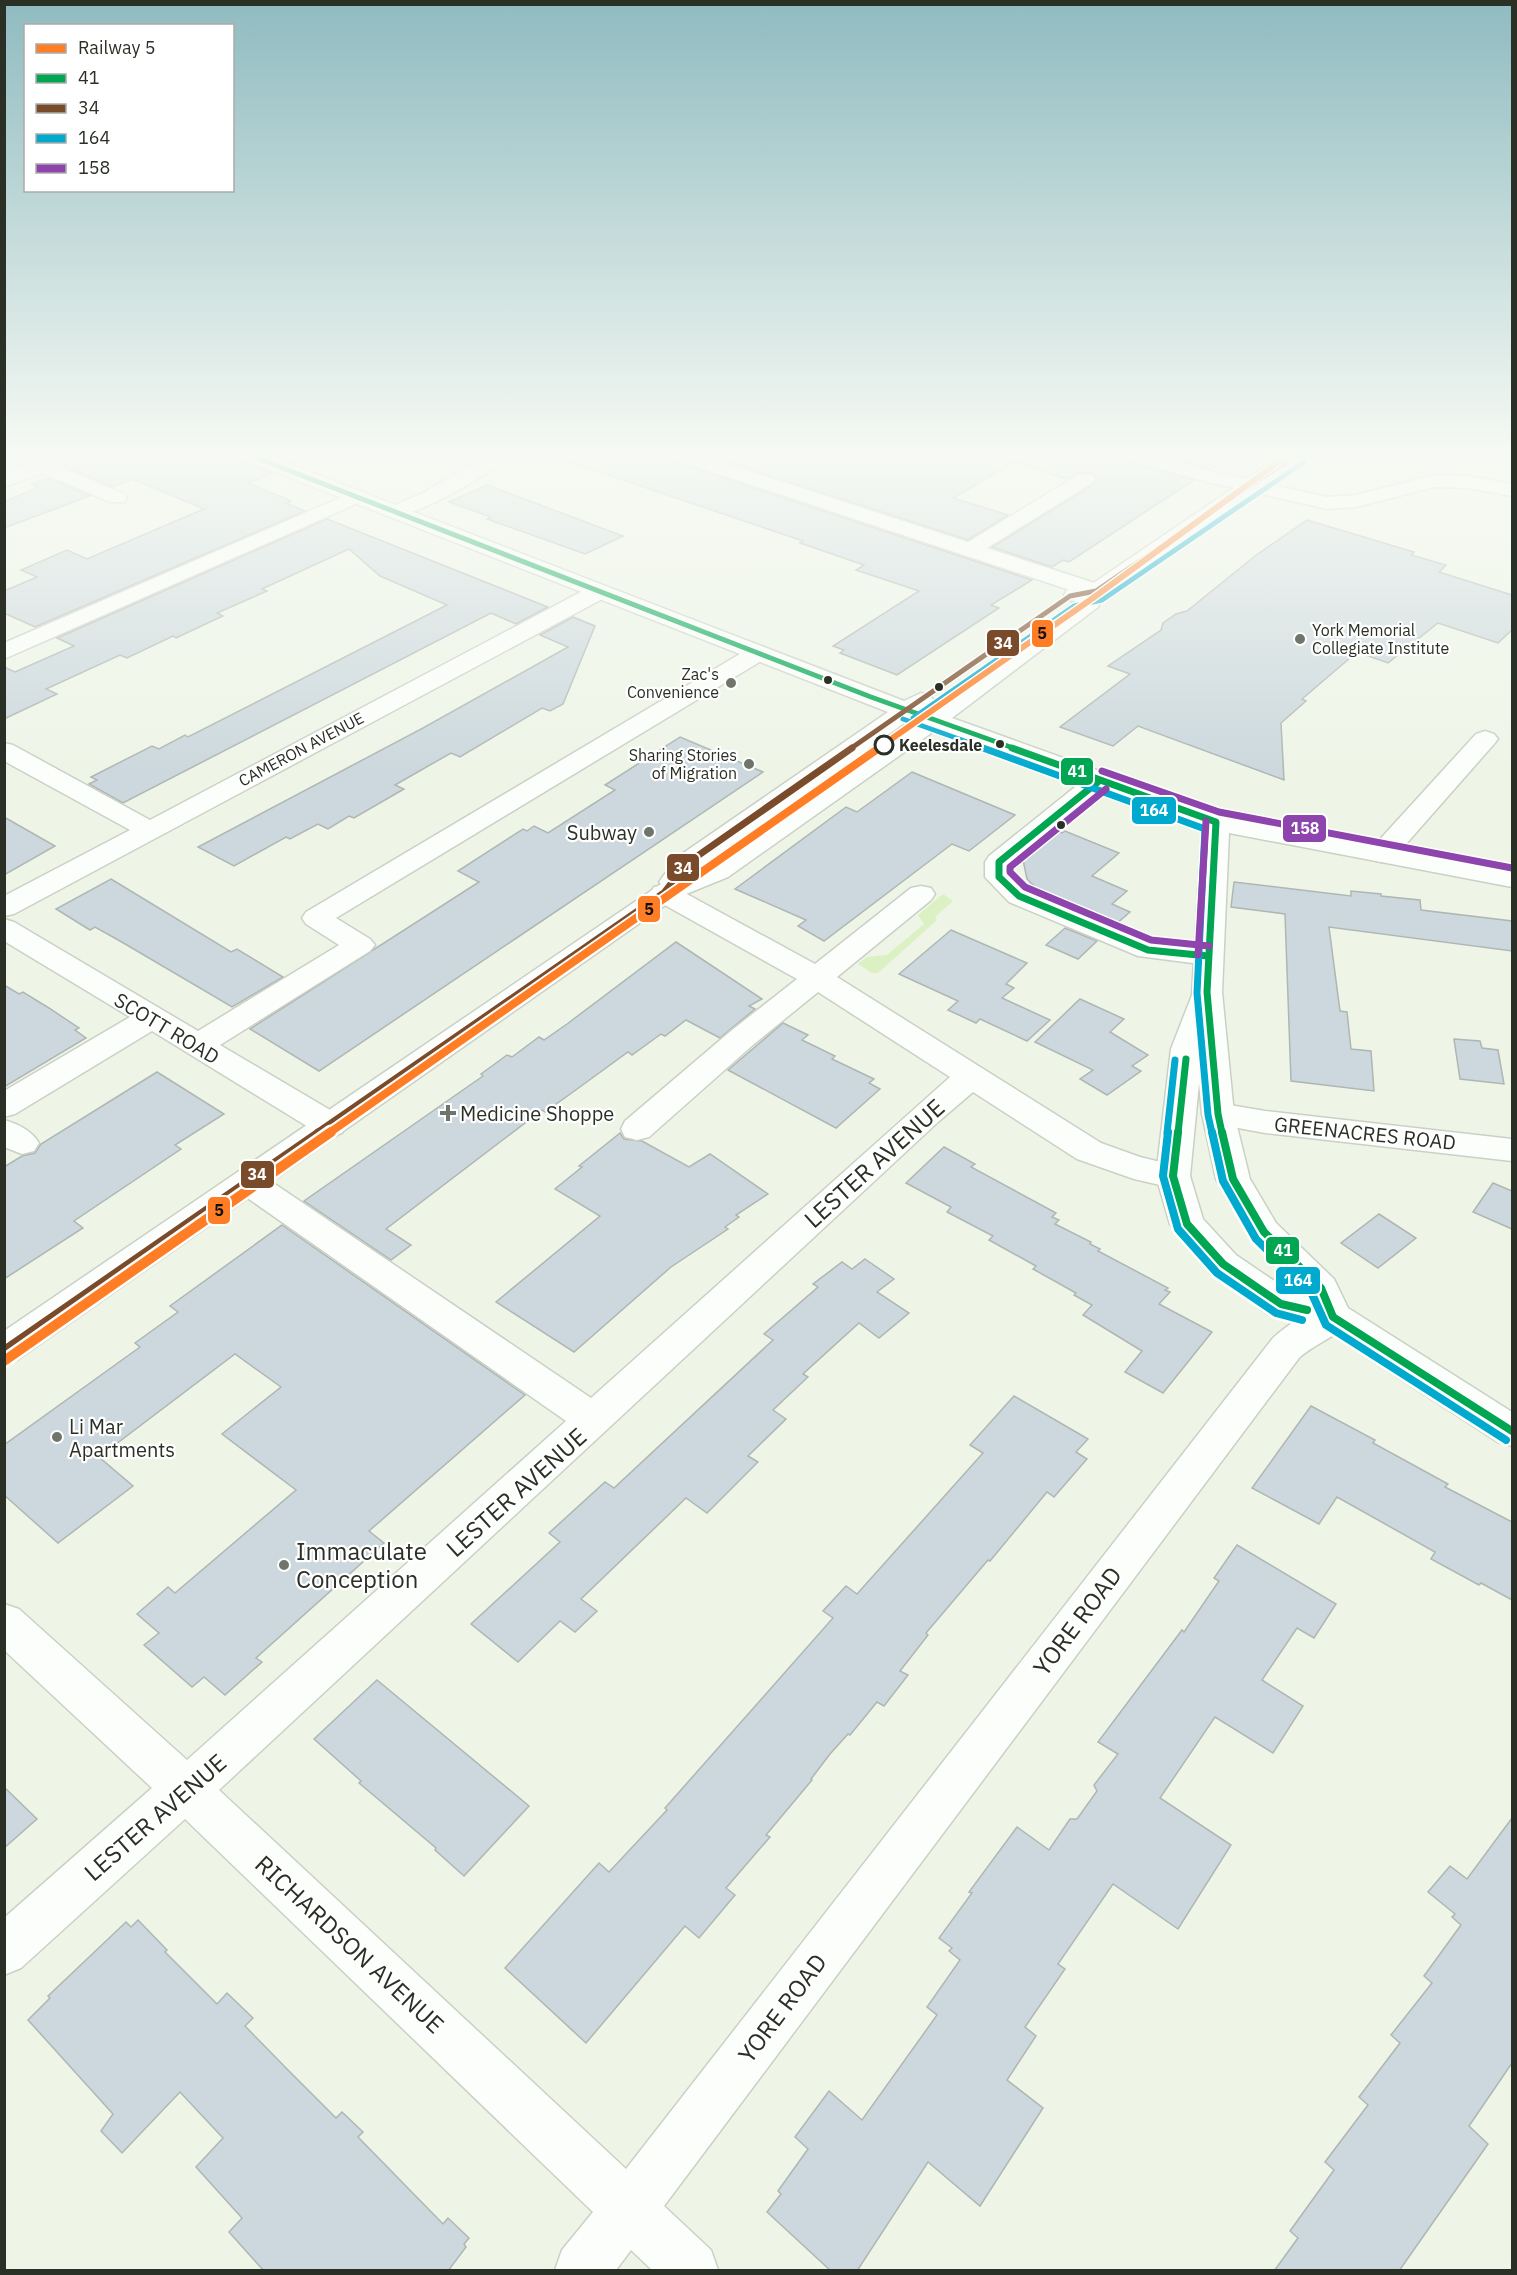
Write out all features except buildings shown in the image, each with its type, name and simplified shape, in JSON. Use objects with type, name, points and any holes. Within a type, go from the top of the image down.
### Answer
[{"type":"street","points":[[4,652],[215,559]]},
{"type":"street","points":[[517,559],[758,654],[1216,822],[1512,879]]},
{"type":"street","points":[[998,559],[1096,591]]},
{"type":"street","points":[[664,893],[686,864],[1070,596],[1096,591],[1142,559]]},
{"type":"street","points":[[4,1350],[664,893],[718,871],[934,720],[1090,602],[1096,591]]},
{"type":"street","name":"CAMERON AVENUE","points":[[4,908],[598,592]]},
{"type":"street","points":[[196,1046],[360,945],[316,918],[758,654]]},
{"type":"street","points":[[1382,854],[1485,739]]},
{"type":"street","points":[[4,750],[149,830]]},
{"type":"street","points":[[1099,781],[999,862],[999,877],[1019,896],[1148,951],[1208,956]]},
{"type":"street","points":[[1216,822],[1207,992],[1218,1114],[1233,1179],[1264,1232],[1322,1288],[1333,1317]]},
{"type":"street","points":[[664,893],[816,977],[1089,1151],[1134,1167],[1173,1176]]},
{"type":"street","points":[[637,1129],[743,1037],[921,894]]},
{"type":"street","name":"SCOTT ROAD","points":[[4,928],[330,1125]]},
{"type":"street","points":[[1207,992],[1187,1049],[1173,1176],[1187,1224],[1223,1264],[1281,1304],[1333,1317],[1512,1431]]},
{"type":"street","points":[[4,1106],[151,1018]]},
{"type":"street","name":"LESTER AVENUE","points":[[4,1951],[144,1822],[234,1749],[926,1114],[970,1077]]},
{"type":"street","name":"GREENACRES ROAD","points":[[1218,1114],[1264,1122],[1512,1150]]},
{"type":"street","points":[[248,1182],[594,1420]]},
{"type":"street","name":"YORE ROAD","points":[[582,2271],[1286,1348],[1297,1338],[1333,1317]]},
{"type":"street","name":"RICHARDSON AVENUE","points":[[4,1622],[186,1789],[628,2208],[691,2271]]},
{"type":"green space","points":[[943,894],[953,901],[935,917],[937,920],[878,973],[872,973],[858,964],[867,957],[887,955],[924,924],[918,915]]},
{"type":"rail line","name":"5","points":[[4,1361],[1146,559]]},
{"type":"transit line","name":"41","points":[[517,559],[871,697],[1216,822],[1207,992],[1218,1114],[1233,1179],[1264,1232],[1321,1288],[1333,1317],[1512,1431]]},
{"type":"transit line","name":"34","points":[[4,1350],[664,893],[686,864],[1070,596],[1096,591],[1143,559]]},
{"type":"transit line","name":"164","points":[[913,718],[1074,606],[1102,600],[1162,559]]},
{"type":"transit line","name":"164","points":[[903,719],[1205,829],[1197,993],[1208,1115],[1223,1181],[1256,1239],[1312,1294],[1326,1325],[1506,1440]]},
{"type":"transit line","name":"158","points":[[1102,771],[1219,812],[1512,868]]},
{"type":"transit line","name":"41","points":[[1099,781],[999,862],[999,877],[1019,896],[1148,950],[1208,956]]},
{"type":"transit line","name":"158","points":[[1106,789],[1010,867],[1010,872],[1025,887],[1151,940],[1209,946]]},
{"type":"transit line","name":"158","points":[[1198,955],[1206,821]]},
{"type":"transit line","name":"41","points":[[1186,1059],[1173,1176],[1187,1224],[1223,1264],[1281,1304],[1307,1310]]},
{"type":"transit line","name":"164","points":[[1175,1060],[1163,1176],[1178,1229],[1217,1273],[1276,1313],[1302,1320]]},
{"type":"place","name":"York Memorial Collegiate Institute","points":[[1300,639]]},
{"type":"place","name":"Zac's Convenience","points":[[731,683]]},
{"type":"place","name":"Keelesdale","points":[[884,745]]},
{"type":"place","name":"Sharing Stories of Migration","points":[[749,764]]},
{"type":"place","name":"Subway","points":[[649,832]]},
{"type":"place","name":"Medicine Shoppe","points":[[448,1113]]},
{"type":"place","name":"Li Mar Apartments","points":[[57,1437]]},
{"type":"place","name":"Immaculate Conception","points":[[284,1565]]}]
